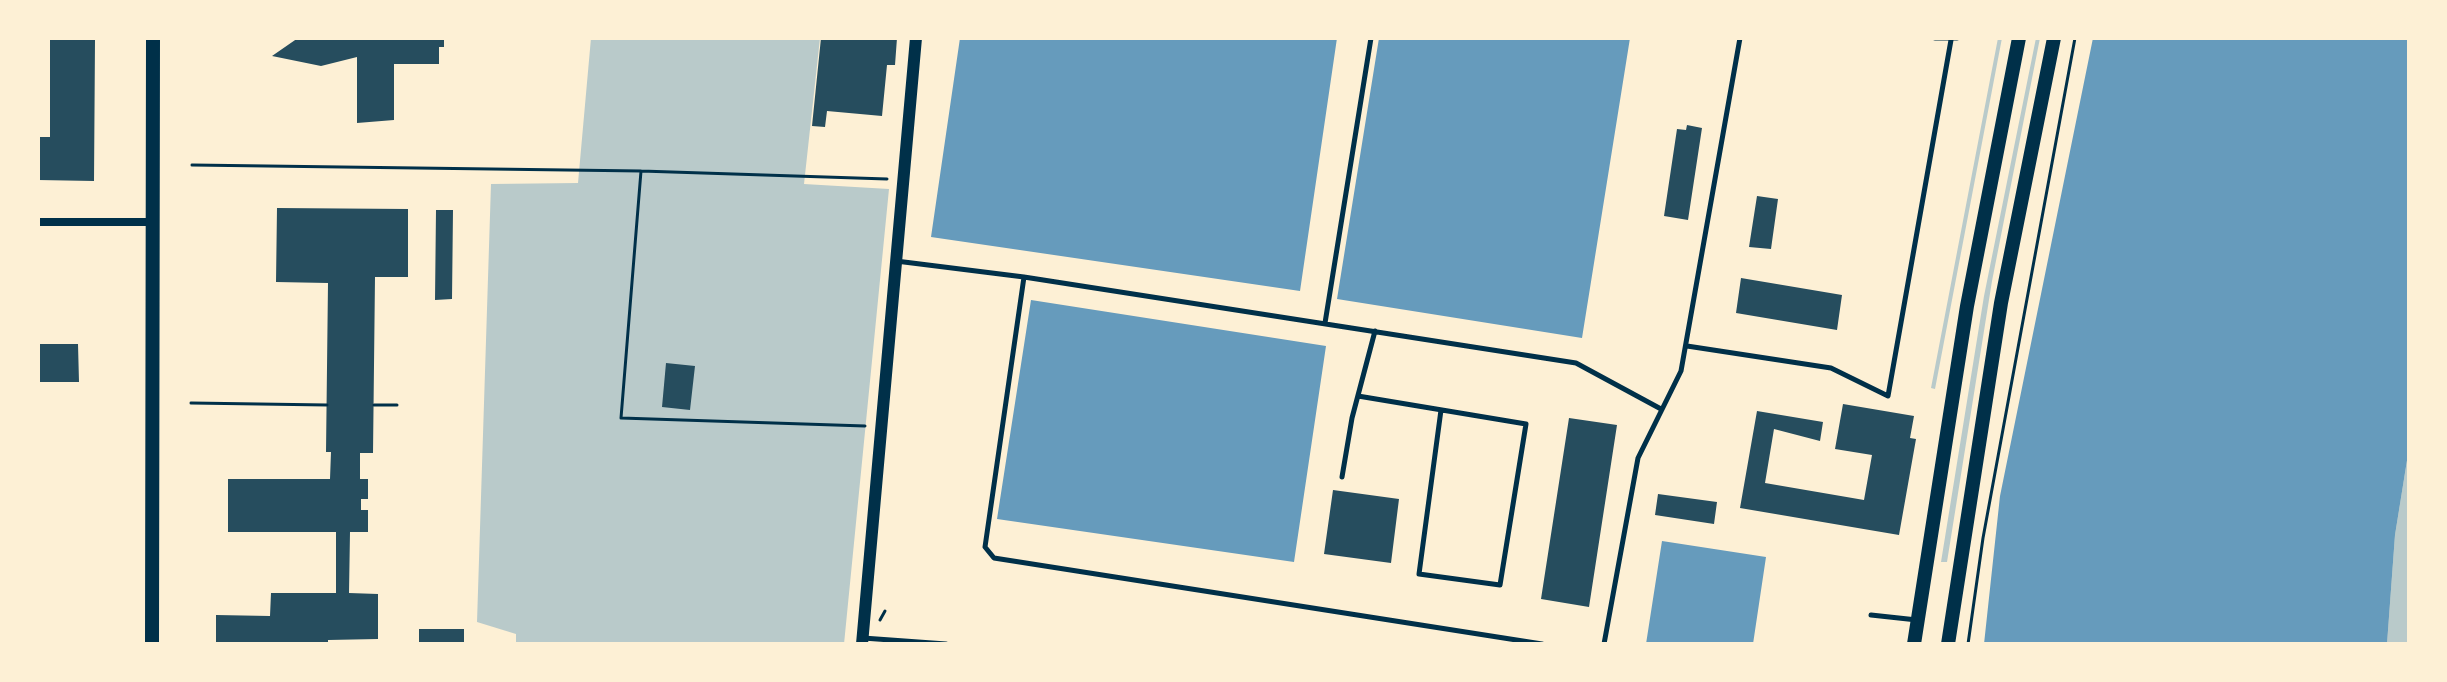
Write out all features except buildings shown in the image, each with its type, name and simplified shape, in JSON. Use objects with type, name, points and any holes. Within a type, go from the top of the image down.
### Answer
[{"type":"main road","points":[[152,644],[153,38]]},
{"type":"main road","points":[[1914,644],[1964,321],[2019,38]]},
{"type":"main road","points":[[1948,644],[2001,303],[2054,38]]},
{"type":"street","points":[[862,641],[916,38]]},
{"type":"street","points":[[38,222],[155,222]]},
{"type":"lane","points":[[1325,323],[1371,38]]},
{"type":"lane","points":[[1604,644],[1631,483],[1638,458],[1681,371],[1687,346],[1740,38]]},
{"type":"lane","points":[[1687,346],[1831,368],[1888,396],[1954,39],[1935,38]]},
{"type":"lane","points":[[896,260],[1576,363],[1661,409]]},
{"type":"lane","points":[[1024,277],[985,547],[994,558],[1542,644]]},
{"type":"lane","points":[[1342,477],[1375,331]]},
{"type":"lane","points":[[1358,396],[1526,424],[1500,585],[1419,574],[1441,410]]},
{"type":"lane","points":[[1871,615],[1918,620]]},
{"type":"lane","points":[[862,641],[946,644]]},
{"type":"path","points":[[1968,644],[1983,538],[2075,38]]},
{"type":"path","points":[[192,165],[641,171],[903,180]]},
{"type":"path","points":[[641,171],[621,418],[881,426]]},
{"type":"path","points":[[191,403],[327,405]]},
{"type":"path","points":[[374,405],[397,405]]},
{"type":"shaded area","points":[[591,38],[820,38],[804,184],[889,189],[844,644],[516,644],[516,634],[477,622],[491,184],[578,183]]},
{"type":"shaded area","points":[[1998,38],[2002,38],[1935,389],[1931,388]]},
{"type":"shaded area","points":[[2036,38],[2040,38],[1992,281],[1947,562],[1941,562],[1984,296]]},
{"type":"shaded area","points":[[2409,448],[2409,644],[2387,644],[2395,535]]},
{"type":"water","points":[[960,38],[1337,38],[1300,291],[931,237]]},
{"type":"water","points":[[1379,38],[1630,38],[1582,338],[1337,299]]},
{"type":"water","points":[[2093,38],[2409,38],[2409,448],[2395,535],[2387,644],[1984,644],[2000,496]]},
{"type":"water","points":[[1031,300],[1326,346],[1294,562],[997,519]]},
{"type":"water","points":[[1662,541],[1766,557],[1753,644],[1646,644]]}]
